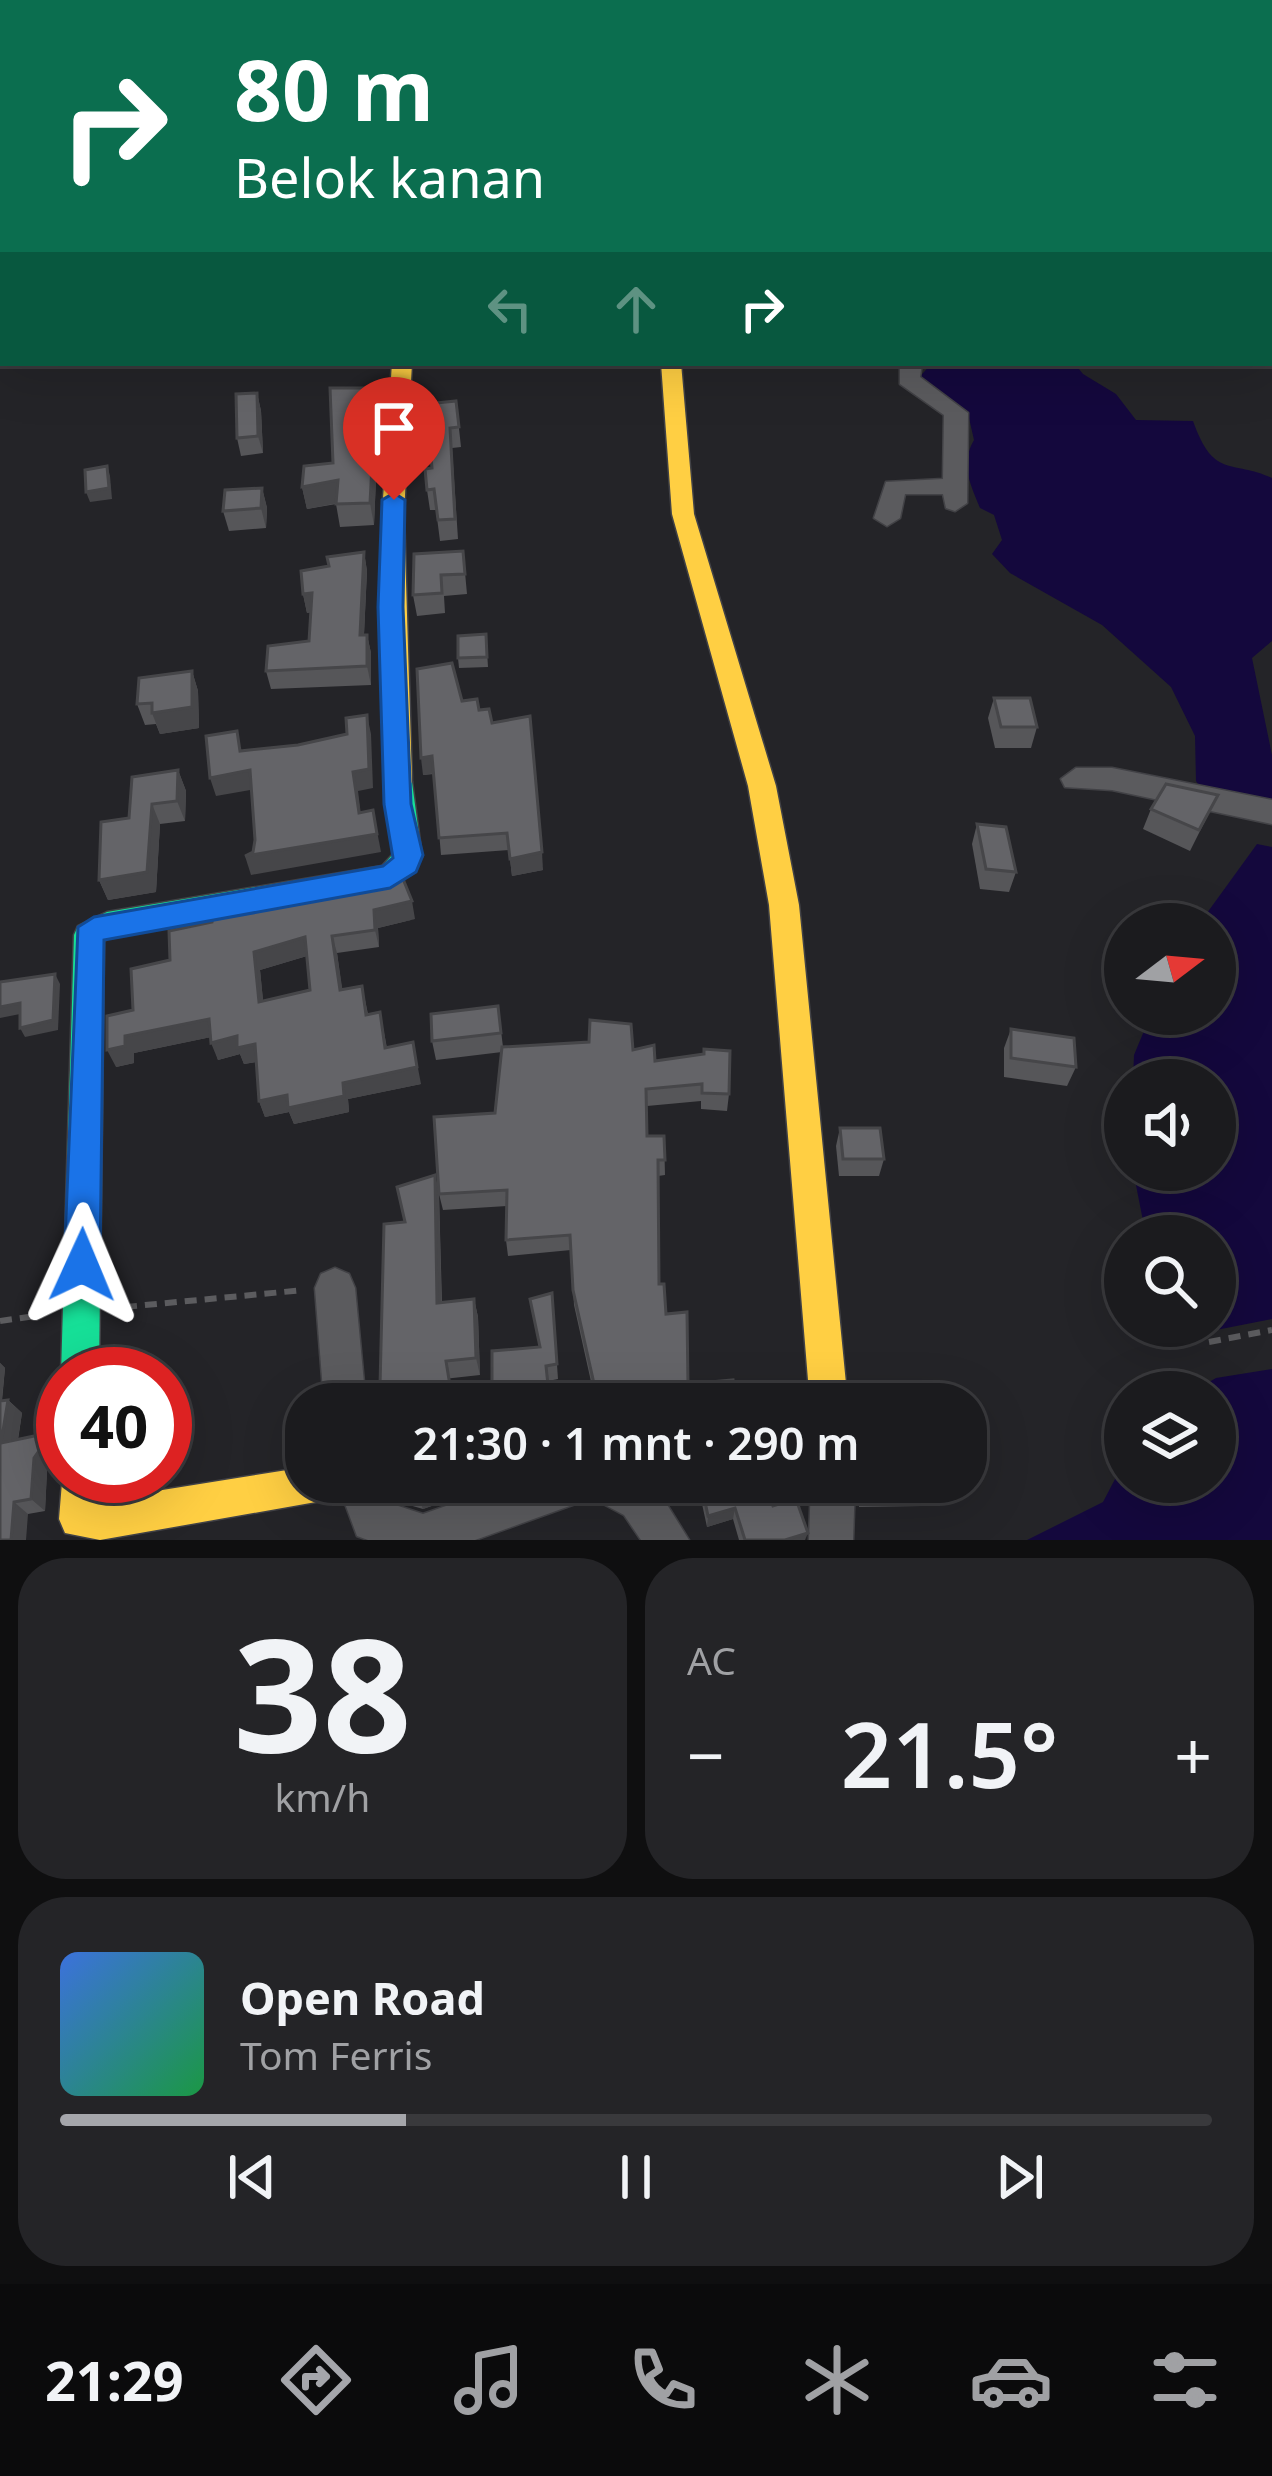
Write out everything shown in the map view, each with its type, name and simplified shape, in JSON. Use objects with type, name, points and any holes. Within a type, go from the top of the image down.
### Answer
[{"type":"street","points":[[80,1347],[89,935],[106,924],[390,876],[406,864],[409,855],[398,804],[391,607],[397,529],[391,472],[402,366]]},
{"type":"street","points":[[671,366],[683,514],[762,786],[784,905],[827,1383]]},
{"type":"street","points":[[887,518],[895,488],[955,494],[956,413],[940,397],[912,383],[906,375],[910,366]]},
{"type":"street","points":[[1076,779],[1112,779],[1272,812]]},
{"type":"street","points":[[334,1288],[343,1383]]},
{"type":"street","points":[[79,1503],[79,1519],[100,1520],[285,1490]]},
{"type":"street","points":[[367,1503],[373,1520],[423,1536],[518,1503]]},
{"type":"street","points":[[643,1503],[667,1540]]},
{"type":"street","points":[[831,1540],[832,1503]]},
{"type":"path","points":[[81,1310],[284,1288],[334,1288]]},
{"type":"path","points":[[1236,1337],[1272,1330]]},
{"type":"shaded area","points":[[929,366],[1076,366],[1116,394],[1136,420],[1193,421],[1216,460],[1272,478],[1272,641],[1252,658],[1272,755],[1272,806],[1205,795],[1196,781],[1195,736],[1171,687],[1102,625],[1010,573],[992,554],[1002,540],[994,515],[980,508],[970,482],[967,466],[974,440],[969,418],[916,381]]},
{"type":"shaded area","points":[[1257,844],[1272,847],[1272,1319],[1236,1326],[1236,1215],[1142,1215],[1137,1191],[1236,1191],[1236,1059],[1134,1059],[1142,1035],[1236,1035],[1236,903],[1214,903]]},
{"type":"shaded area","points":[[1272,1369],[1272,1540],[1027,1540],[1104,1500],[1236,1503],[1236,1375]]},
{"type":"building","points":[[330,388],[376,388],[370,503],[336,504],[338,480],[302,487],[304,466],[333,463]]},
{"type":"building","points":[[257,393],[258,436],[237,438],[236,394]]},
{"type":"building","points":[[456,401],[459,427],[450,428],[455,519],[438,520],[434,489],[427,490],[425,469],[432,468],[426,404]]},
{"type":"building","points":[[107,466],[109,488],[86,492],[85,470]]},
{"type":"building","points":[[262,488],[261,508],[223,511],[225,490]]},
{"type":"building","points":[[463,551],[465,574],[441,575],[442,593],[413,595],[414,554]]},
{"type":"building","points":[[364,552],[360,635],[367,635],[367,666],[266,671],[268,646],[309,641],[312,593],[303,594],[301,571],[329,566],[327,557]]},
{"type":"building","points":[[486,634],[487,657],[458,658],[458,636]]},
{"type":"building","points":[[452,663],[462,701],[477,699],[479,710],[489,709],[492,723],[530,716],[542,852],[510,859],[507,833],[439,838],[432,756],[421,758],[417,669]]},
{"type":"building","points":[[192,671],[192,707],[152,713],[152,703],[137,704],[139,678]]},
{"type":"building","points":[[994,698],[1030,698],[1037,727],[1001,727]]},
{"type":"building","points":[[367,715],[369,769],[353,772],[359,813],[373,810],[377,834],[245,856],[253,852],[255,840],[250,770],[210,778],[206,736],[237,731],[240,751],[298,745],[347,734],[346,718]]},
{"type":"building","points":[[178,770],[177,801],[152,804],[147,872],[99,880],[101,822],[129,818],[132,777]]},
{"type":"building","points":[[1166,784],[1218,795],[1199,830],[1151,809]]},
{"type":"building","points":[[977,824],[1006,827],[1016,872],[986,869]]},
{"type":"building","points":[[401,874],[412,901],[374,910],[375,930],[332,936],[340,990],[362,986],[366,1015],[380,1012],[385,1048],[413,1042],[417,1067],[343,1083],[344,1096],[288,1108],[287,1095],[259,1101],[255,1044],[237,1048],[237,1036],[211,1043],[209,1019],[125,1036],[125,1046],[107,1050],[107,1016],[133,1010],[131,969],[170,960],[169,931],[212,922],[213,912]],"holes":[[[305,937],[310,990],[259,1002],[254,952]]]},
{"type":"building","points":[[55,974],[53,1020],[20,1028],[20,1003],[0,1007],[0,982]]},
{"type":"building","points":[[498,1006],[501,1033],[432,1041],[431,1014]]},
{"type":"building","points":[[590,1020],[631,1024],[633,1050],[654,1045],[655,1061],[704,1054],[704,1049],[730,1051],[729,1094],[702,1093],[702,1084],[646,1089],[647,1136],[664,1136],[665,1160],[658,1160],[659,1284],[664,1284],[666,1314],[687,1312],[688,1383],[594,1383],[573,1290],[570,1235],[506,1240],[507,1190],[439,1194],[434,1117],[495,1113],[502,1047],[589,1042]]},
{"type":"building","points":[[1011,1029],[1074,1038],[1076,1067],[1011,1058]]},
{"type":"building","points":[[840,1128],[880,1128],[884,1159],[843,1159]]},
{"type":"building","points":[[435,1175],[437,1303],[474,1299],[476,1358],[446,1361],[450,1383],[380,1383],[384,1224],[405,1222],[397,1187]]},
{"type":"building","points":[[552,1293],[557,1364],[546,1366],[548,1383],[492,1383],[492,1351],[540,1347],[530,1299]]},
{"type":"building","points":[[8,1400],[1,1443],[36,1436],[31,1499],[14,1502],[11,1540],[0,1540],[0,1401]]},
{"type":"building","points":[[705,1503],[797,1503],[808,1533],[785,1540],[745,1540],[735,1508],[708,1516]]},
{"type":"traffic: fast","points":[[81,1347],[89,935],[107,924],[390,876],[408,857],[398,782]]},
{"type":"traffic: slow","points":[[398,782],[393,514],[402,366]]},
{"type":"traffic: slow","points":[[671,366],[683,514],[762,786],[784,905],[827,1383]]},
{"type":"traffic: slow","points":[[79,1503],[79,1519],[100,1520],[285,1490]]},
{"type":"route","points":[[82,1265],[89,935],[106,924],[390,876],[406,864],[409,855],[398,804],[391,607],[397,529],[394,500]]}]
